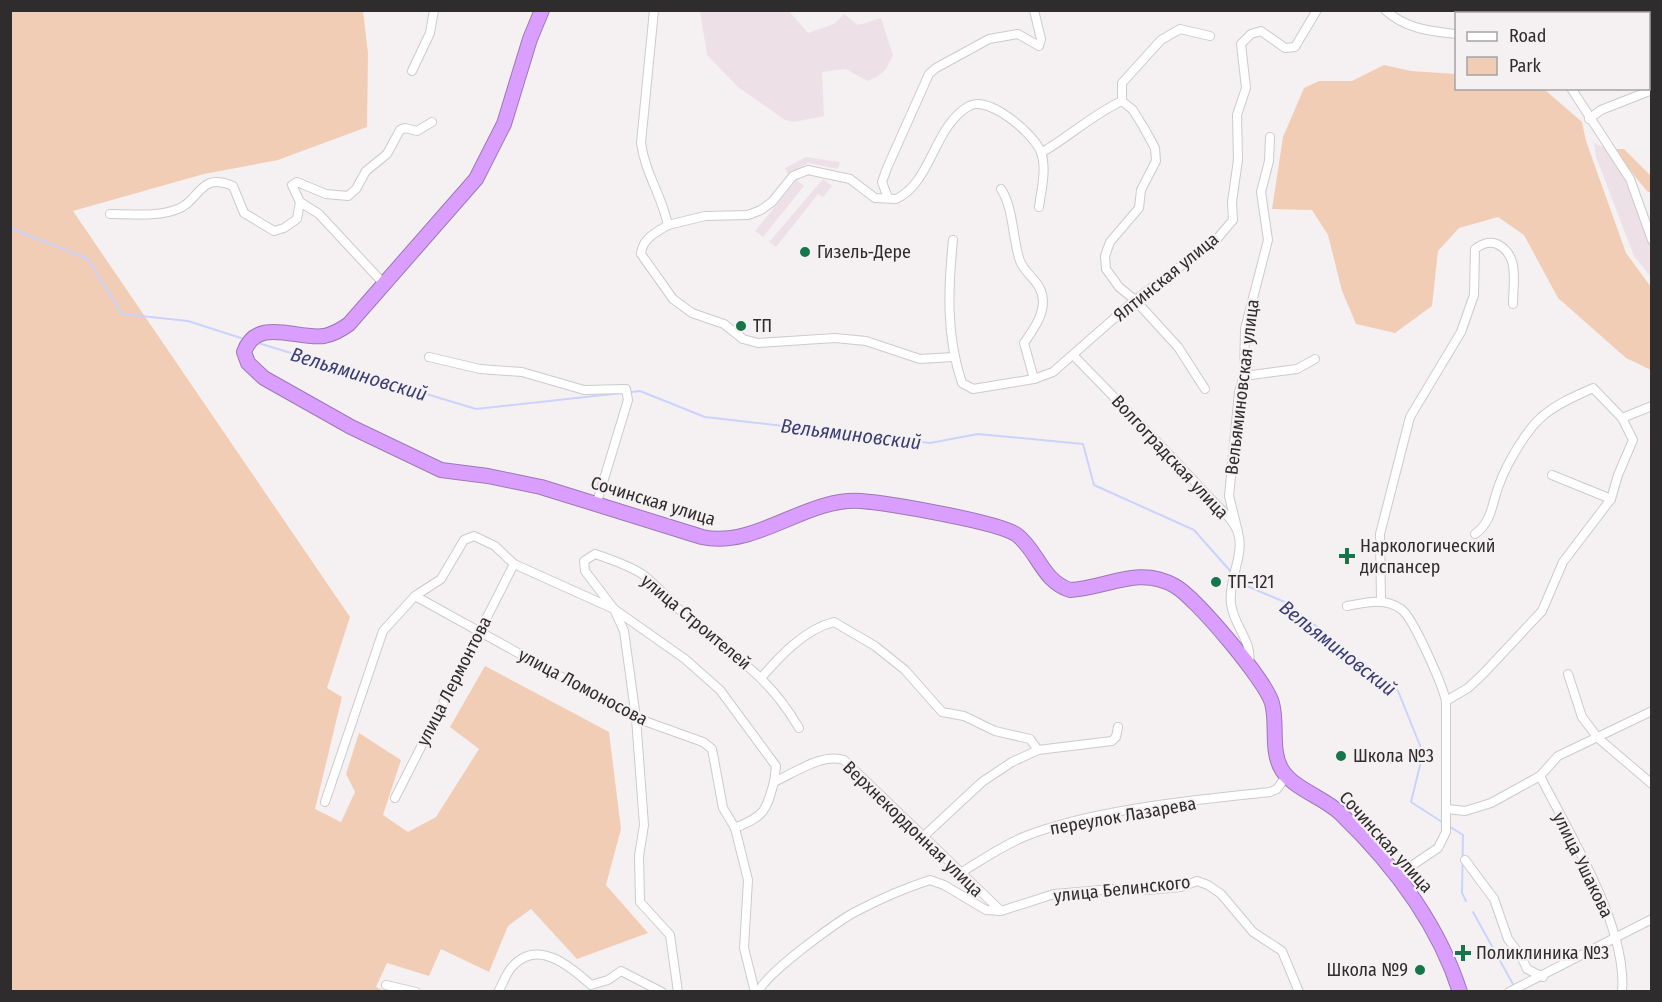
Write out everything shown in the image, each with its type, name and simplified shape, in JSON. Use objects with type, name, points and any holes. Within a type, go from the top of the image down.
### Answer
[{"type":"highway","name":"Сочинская улица","points":[[542,10],[530,39],[504,124],[476,178],[349,324],[337,332],[322,336],[276,331],[251,340],[244,356],[254,371],[351,427],[431,466],[462,474],[488,476],[541,487],[597,502],[683,533],[716,540],[747,533],[844,501],[886,505],[991,525],[1019,536],[1050,579],[1070,590],[1145,575],[1176,586],[1189,595],[1270,694],[1275,713],[1275,751],[1287,776],[1324,799],[1340,813],[1416,900],[1428,920],[1461,992]]},
{"type":"street","points":[[412,71],[430,33],[434,10]]},
{"type":"street","points":[[654,10],[640,143],[644,165],[665,211],[668,225]]},
{"type":"street","points":[[888,198],[882,182],[929,74],[951,58],[989,39],[1018,34],[1039,46],[1041,39],[1034,10]]},
{"type":"street","name":"Ялтинская улица","points":[[953,357],[962,383],[973,389],[1035,379],[1053,372],[1135,300],[1216,240],[1233,220],[1232,202],[1238,160],[1237,115],[1246,88],[1241,44],[1251,34],[1261,31],[1285,48],[1295,47],[1317,10]]},
{"type":"street","points":[[1385,10],[1395,19],[1420,30],[1455,34]]},
{"type":"street","points":[[1205,389],[1178,347],[1135,300],[1119,287],[1106,269],[1105,256],[1110,242],[1139,208],[1140,190],[1155,161],[1155,148],[1132,110],[1122,101],[1122,83],[1161,40],[1180,29],[1210,36]]},
{"type":"street","points":[[1572,90],[1630,179],[1652,240]]},
{"type":"street","points":[[1589,119],[1601,110],[1652,90]]},
{"type":"street","points":[[1041,153],[1073,134],[1103,110],[1122,101]]},
{"type":"street","points":[[953,240],[949,319],[953,357],[920,359],[866,341],[835,338],[758,343],[743,339],[724,324],[692,313],[673,299],[640,254],[641,246],[668,225],[705,216],[748,215],[761,210],[772,202],[793,176],[808,170],[850,179],[875,198],[896,199],[903,196],[913,185],[950,125],[969,106],[978,104],[999,111],[1030,135],[1041,153],[1043,171],[1039,207]]},
{"type":"street","points":[[384,284],[319,214],[300,202],[292,185],[297,182],[326,194],[348,196],[356,189],[366,171],[387,154],[400,130],[405,128],[417,131],[432,122]]},
{"type":"street","name":"Вельяминовская улица","points":[[1238,532],[1229,496],[1239,392],[1244,376],[1245,329],[1268,240],[1261,192],[1269,160],[1270,137]]},
{"type":"street","points":[[111,214],[159,214],[178,210],[210,182],[222,181],[233,186],[244,213],[274,231],[284,228],[297,219],[300,202]]},
{"type":"street","points":[[1001,189],[1006,196],[1015,245],[1023,267],[1038,282],[1043,301],[1041,316],[1024,343],[1035,379]]},
{"type":"street","points":[[1381,601],[1380,534],[1410,417],[1461,332],[1474,295],[1475,249],[1491,242],[1505,248],[1514,262],[1513,304]]},
{"type":"street","name":"Волгоградская улица","points":[[1073,355],[1179,464],[1238,532],[1240,556],[1233,570],[1230,598],[1233,614],[1251,651],[1248,665]]},
{"type":"street","points":[[429,357],[480,369],[522,372],[584,390],[620,387],[626,389],[628,398],[597,502]]},
{"type":"street","points":[[1244,376],[1297,369],[1315,359]]},
{"type":"street","points":[[1446,700],[1468,688],[1542,611],[1563,562],[1611,499],[1633,440],[1622,418],[1593,388],[1555,407],[1541,417],[1522,443],[1499,484],[1484,528],[1475,534]]},
{"type":"street","points":[[1622,418],[1652,406]]},
{"type":"street","points":[[1552,476],[1611,499]]},
{"type":"street","points":[[326,802],[382,631],[415,596],[441,579],[464,540],[474,536],[495,546],[513,564],[614,609],[685,659],[720,690],[777,766],[766,809],[758,818],[735,831]]},
{"type":"street","name":"улица Строителей","points":[[614,609],[585,571],[584,561],[595,554],[642,574],[696,625],[736,654],[784,703],[799,728]]},
{"type":"street","name":"улица Лермонтова","points":[[395,798],[513,564]]},
{"type":"street","name":"улица Ломоносова","points":[[415,596],[636,718],[703,742],[712,749],[723,808],[741,848],[748,880],[744,948],[757,992]]},
{"type":"street","points":[[1347,606],[1381,601],[1403,609],[1441,680],[1446,700],[1446,832],[1438,848],[1395,877]]},
{"type":"street","points":[[614,609],[624,631],[636,718],[644,825],[639,856],[640,902],[670,935],[678,992]]},
{"type":"street","name":"улица Строителей","points":[[762,678],[799,641],[822,625],[834,622],[875,646],[905,670],[942,712],[964,716],[995,731],[1030,739],[1038,750]]},
{"type":"street","points":[[1568,674],[1582,717],[1598,738],[1652,784]]},
{"type":"street","points":[[1447,809],[1465,812],[1491,803],[1540,776],[1558,756],[1652,711]]},
{"type":"street","points":[[924,836],[982,782],[1038,750],[1112,741],[1116,737],[1118,727]]},
{"type":"street","name":"Верхнекордонная улица","points":[[774,782],[820,761],[837,758],[844,760],[962,872],[1000,912]]},
{"type":"street","name":"переулок Лазарева","points":[[962,872],[1024,837],[1057,825],[1127,811],[1270,792],[1276,789],[1287,776]]},
{"type":"street","name":"улица Ушакова","points":[[1540,776],[1612,924],[1623,980],[1622,992]]},
{"type":"street","points":[[1465,860],[1494,899],[1508,939],[1521,956],[1527,969],[1543,977]]},
{"type":"street","points":[[757,992],[760,984],[776,970],[837,924],[855,912],[919,883],[930,880],[944,885],[986,910],[1000,912]]},
{"type":"street","name":"улица Белинского","points":[[1000,912],[1054,894],[1181,887],[1197,881],[1221,894],[1253,932],[1282,951],[1299,992]]},
{"type":"street","points":[[1514,990],[1652,919]]},
{"type":"street","points":[[498,992],[512,967],[527,955],[543,953],[571,967],[591,985],[608,980],[621,971],[662,992]]},
{"type":"street","points":[[386,986],[417,992]]},
{"type":"shaded area","points":[[700,11],[789,11],[808,33],[834,24],[844,14],[858,25],[881,18],[893,55],[886,69],[877,77],[867,81],[846,69],[822,72],[824,116],[794,122],[785,120],[738,87],[707,55]]},
{"type":"shaded area","points":[[1594,143],[1605,148],[1614,158],[1632,191],[1651,243],[1651,277],[1634,256],[1596,157]]},
{"type":"shaded area","points":[[806,157],[840,162],[838,169],[808,163],[788,174],[785,168]]},
{"type":"shaded area","points":[[823,179],[832,186],[823,197],[818,194],[776,247],[769,242]]},
{"type":"shaded area","points":[[797,180],[804,186],[763,237],[755,231]]},
{"type":"green space","points":[[10,11],[363,11],[368,53],[367,127],[278,160],[204,174],[73,211],[350,617],[327,688],[342,697],[315,809],[341,822],[355,792],[346,774],[359,733],[401,760],[383,815],[408,832],[436,817],[479,749],[450,727],[485,666],[609,732],[621,829],[606,885],[648,933],[577,959],[531,909],[508,926],[489,972],[441,949],[429,976],[387,963],[376,987],[384,991],[11,991]]},
{"type":"green space","points":[[1384,65],[1411,71],[1455,74],[1455,90],[1545,90],[1582,122],[1586,141],[1626,253],[1651,287],[1651,370],[1626,358],[1558,298],[1524,235],[1498,217],[1459,228],[1438,251],[1432,306],[1395,333],[1356,324],[1342,291],[1328,235],[1312,210],[1272,209],[1283,137],[1304,88],[1319,81],[1352,81]]},
{"type":"green space","points":[[1613,149],[1624,149],[1651,176],[1651,193],[1647,191]]},
{"type":"waterway","name":"Вельяминовский","points":[[10,228],[88,259],[122,314],[188,321],[244,339]]},
{"type":"waterway","name":"Вельяминовский","points":[[258,343],[476,409],[640,391],[705,417],[930,443],[978,434],[1083,444],[1094,485],[1194,530],[1232,573]]},
{"type":"waterway","name":"Вельяминовский","points":[[1236,577],[1242,584],[1287,603],[1398,691],[1423,753],[1411,802],[1442,822]]},
{"type":"waterway","name":"Вельяминовский","points":[[1447,825],[1463,835],[1462,893],[1466,901]]},
{"type":"waterway","name":"Вельяминовский","points":[[1473,912],[1514,986]]},
{"type":"place","name":"Гизель-Дере","points":[[805,252]]},
{"type":"place","name":"ТП","points":[[741,326]]},
{"type":"place","name":"Наркологический диспансер","points":[[1347,556]]},
{"type":"place","name":"ТП-121","points":[[1216,582]]},
{"type":"place","name":"Школа №3","points":[[1341,756]]},
{"type":"place","name":"Поликлиника №3","points":[[1463,953]]},
{"type":"place","name":"Школа №9","points":[[1420,970]]}]
